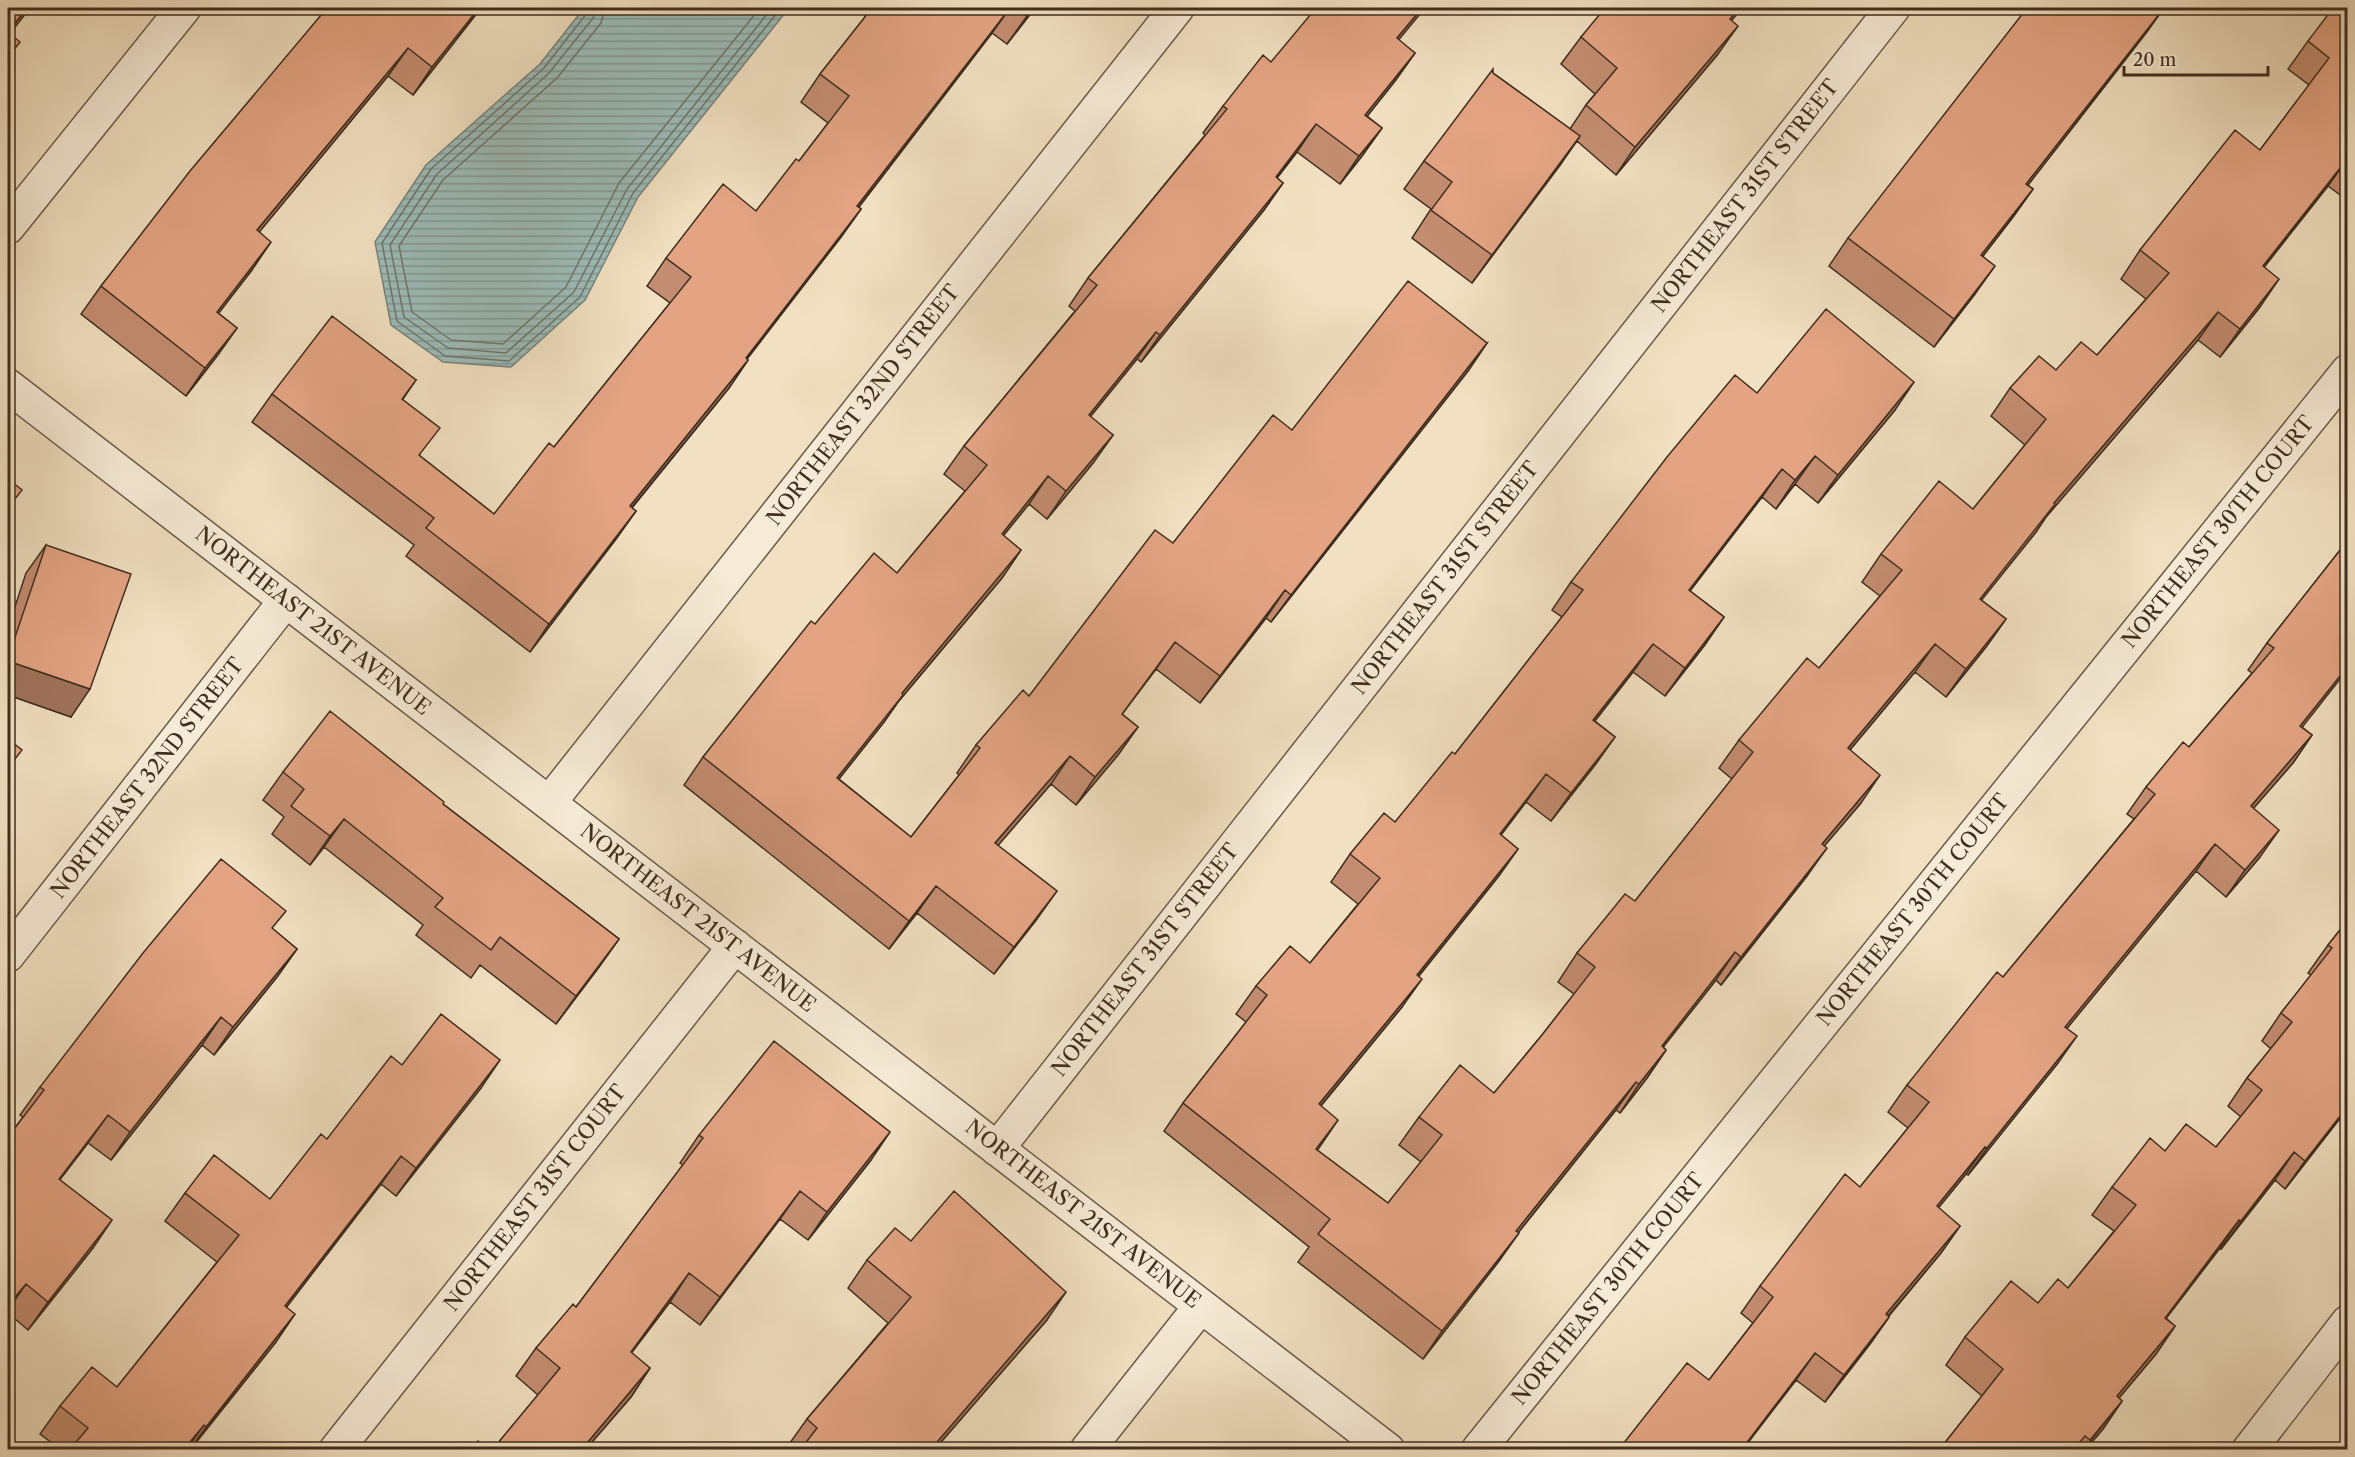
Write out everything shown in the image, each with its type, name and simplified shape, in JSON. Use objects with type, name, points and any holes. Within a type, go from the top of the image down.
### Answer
[{"type":"street","points":[[8,227],[184,8]]},
{"type":"street","name":"NORTHEAST 32ND STREET","points":[[549,803],[1177,8]]},
{"type":"street","name":"NORTHEAST 31ST STREET","points":[[998,1149],[1893,8]]},
{"type":"street","name":"NORTHEAST 30TH COURT","points":[[1478,1449],[2348,371]]},
{"type":"street","name":"NORTHEAST 21ST AVENUE","points":[[8,386],[1388,1449]]},
{"type":"street","name":"NORTHEAST 32ND STREET","points":[[8,955],[286,600]]},
{"type":"street","name":"NORTHEAST 31ST COURT","points":[[336,1449],[735,946]]},
{"type":"street","points":[[1087,1449],[1201,1306]]},
{"type":"street","points":[[2249,1449],[2348,1322]]},
{"type":"water","points":[[584,8],[789,8],[638,197],[585,300],[511,367],[443,362],[391,325],[375,242],[426,165],[540,64]]},
{"type":"building","points":[[8,8],[27,8],[8,32]]},
{"type":"building","points":[[327,8],[479,8],[432,67],[408,48],[257,230],[271,242],[217,312],[237,328],[205,368],[101,286],[190,171]]},
{"type":"building","points":[[872,8],[1010,8],[857,206],[861,209],[746,358],[748,360],[630,506],[636,511],[549,624],[426,528],[434,518],[272,394],[332,316],[416,380],[402,399],[440,428],[419,455],[494,514],[549,443],[554,447],[691,277],[666,258],[723,184],[756,211],[796,159],[799,161],[849,96],[820,74]]},
{"type":"building","points":[[1016,8],[1034,8],[1027,16]]},
{"type":"building","points":[[1316,8],[1422,8],[1397,38],[1415,53],[1365,115],[1382,128],[1359,156],[1316,124],[1276,177],[1283,183],[1160,335],[1156,332],[1089,415],[1113,435],[1066,491],[1048,476],[1002,534],[1021,550],[902,693],[903,695],[837,778],[911,837],[980,748],[976,745],[1023,690],[1029,696],[1155,530],[1173,543],[1273,415],[1292,430],[1408,281],[1487,343],[1291,595],[1285,590],[1220,676],[1175,642],[1122,714],[1138,727],[1095,777],[1070,756],[995,843],[1057,891],[1014,947],[936,886],[909,921],[703,757],[811,621],[815,624],[874,553],[897,573],[987,465],[964,446],[1097,285],[1088,278],[1227,109],[1223,106],[1263,55],[1271,62]]},
{"type":"building","points":[[1605,8],[1634,10],[1636,8],[1739,8],[1730,19],[1738,26],[1635,147],[1586,105],[1617,68],[1581,37]]},
{"type":"building","points":[[2027,8],[2164,8],[2026,184],[2033,189],[1981,255],[1995,266],[1954,319],[1848,238]]},
{"type":"building","points":[[2333,8],[2348,8],[2348,158],[2263,266],[2279,279],[2240,329],[2218,312],[2054,503],[1980,599],[2006,619],[1966,669],[1935,644],[1848,748],[1880,775],[1822,844],[1827,848],[1741,957],[1735,952],[1662,1046],[1666,1050],[1639,1084],[1636,1082],[1516,1231],[1519,1233],[1442,1331],[1318,1234],[1330,1219],[1183,1103],[1267,995],[1256,986],[1290,946],[1310,963],[1380,878],[1350,854],[1384,813],[1395,822],[1452,752],[1455,754],[1583,590],[1571,582],[1667,457],[1735,375],[1757,393],[1826,309],[1914,382],[1838,475],[1815,456],[1795,480],[1782,469],[1689,590],[1724,617],[1685,668],[1653,644],[1593,720],[1615,737],[1571,793],[1546,774],[1500,834],[1518,849],[1417,975],[1422,979],[1319,1104],[1338,1120],[1316,1149],[1388,1203],[1442,1135],[1419,1117],[1460,1065],[1494,1093],[1542,1035],[1595,967],[1577,953],[1625,894],[1635,901],[1753,752],[1739,740],[1807,658],[1819,668],[1902,570],[1881,554],[1939,481],[1973,509],[2046,419],[2010,388],[2039,356],[2056,370],[2081,342],[2097,355],[2169,273],[2140,250],[2235,130],[2260,150],[2329,58],[2308,41]]},
{"type":"building","points":[[8,32],[20,42],[8,57]]},
{"type":"building","points":[[1493,69],[1493,73],[1580,136],[1492,255],[1431,210],[1452,182],[1424,161]]},
{"type":"building","points":[[8,479],[22,490],[8,508]]},
{"type":"building","points":[[2348,540],[2348,666],[2300,726],[2312,735],[2251,806],[2279,830],[2245,870],[2215,844],[2065,1027],[2077,1036],[1937,1206],[1960,1226],[1886,1314],[1889,1317],[1844,1375],[1815,1353],[1742,1449],[1619,1449],[1687,1363],[1709,1380],[1773,1297],[1760,1286],[1845,1174],[1860,1187],[1929,1102],[1907,1085],[1997,972],[2003,977],[2155,794],[2146,787],[2183,742],[2189,747],[2274,648],[2267,643]]},
{"type":"building","points":[[46,545],[131,574],[90,689],[8,661]]},
{"type":"building","points":[[330,711],[444,802],[443,804],[619,939],[576,996],[500,937],[491,950],[435,907],[443,898],[344,819],[330,836],[291,806],[304,789],[283,772]]},
{"type":"building","points":[[8,739],[22,750],[8,768]]},
{"type":"building","points":[[221,859],[286,911],[272,928],[297,949],[233,1027],[221,1017],[130,1132],[108,1115],[59,1179],[112,1220],[48,1302],[26,1284],[8,1305],[8,1137],[44,1090],[40,1087],[143,953]]},
{"type":"building","points":[[2348,920],[2348,1106],[2305,1161],[2294,1152],[2241,1221],[2239,1220],[2165,1318],[2175,1326],[2117,1396],[2122,1401],[2090,1440],[2085,1436],[2074,1449],[1940,1449],[2003,1369],[1965,1337],[2011,1281],[2038,1303],[2058,1279],[2068,1288],[2136,1205],[2112,1187],[2150,1138],[2165,1151],[2186,1124],[2216,1147],[2262,1090],[2247,1078],[2292,1022],[2281,1013],[2332,948],[2328,945]]},
{"type":"building","points":[[441,1014],[500,1060],[416,1168],[401,1156],[285,1306],[295,1314],[206,1427],[204,1425],[184,1449],[70,1449],[88,1428],[60,1406],[92,1367],[117,1387],[239,1235],[185,1193],[214,1155],[270,1199],[321,1134],[327,1139],[391,1056],[402,1065]]},
{"type":"building","points":[[774,1041],[890,1132],[827,1212],[800,1191],[720,1297],[689,1273],[631,1352],[650,1368],[582,1449],[493,1449],[560,1368],[536,1348],[573,1304],[576,1307],[703,1138],[699,1135]]},
{"type":"building","points":[[954,1191],[1066,1292],[931,1449],[801,1449],[817,1428],[807,1419],[911,1297],[867,1260],[895,1228],[911,1241]]},
{"type":"building","points":[[478,1441],[488,1449],[471,1449]]}]
